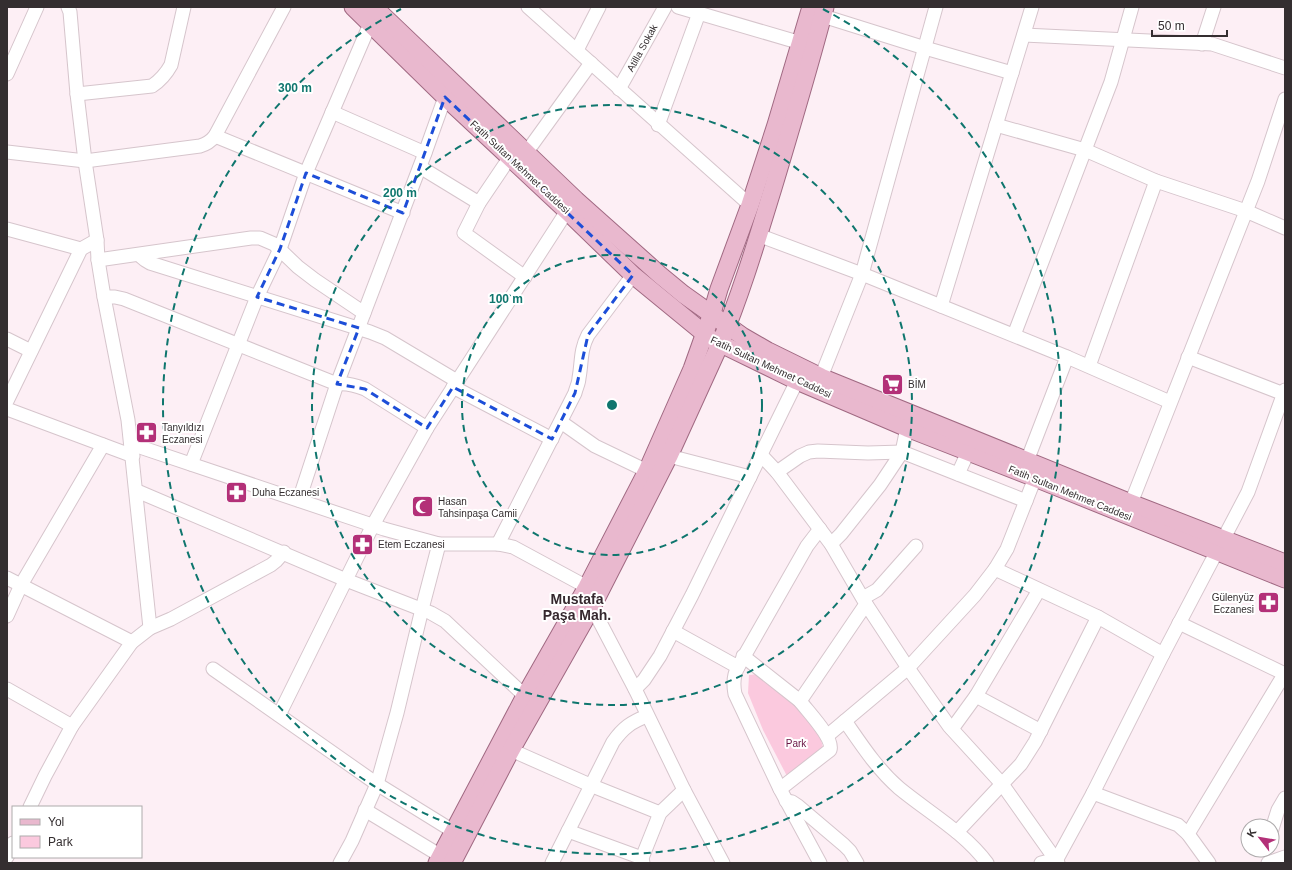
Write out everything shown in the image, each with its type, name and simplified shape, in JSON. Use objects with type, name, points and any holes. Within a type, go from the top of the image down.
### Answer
[{"type":"main road","name":"Fatih Sultan Mehmet Caddesi","points":[[353,7],[445,97],[633,274],[704,335],[797,381],[907,428],[1035,478],[1220,546],[1285,579]]},
{"type":"main road","points":[[374,7],[576,200],[683,294],[712,313],[742,336],[768,351],[821,377],[1131,503],[1220,546],[1285,563]]},
{"type":"main road","points":[[443,861],[453,831],[525,696],[587,587],[647,471],[692,369],[719,289],[750,205],[801,43],[820,10]]},
{"type":"main road","points":[[443,861],[511,750],[592,607],[669,456],[720,344],[758,235],[792,125],[820,10]]},
{"type":"street","points":[[7,74],[37,7]]},
{"type":"street","points":[[68,7],[70,12],[77,94],[97,240],[98,260],[128,420],[132,450],[150,628]]},
{"type":"street","points":[[77,94],[152,86],[160,81],[167,74],[171,65],[184,7]]},
{"type":"street","points":[[7,152],[85,161],[200,146],[211,142],[284,7]]},
{"type":"street","points":[[528,7],[658,125],[750,205]]},
{"type":"street","points":[[576,50],[599,7]]},
{"type":"street","name":"Atilla Sokak","points":[[619,88],[665,7]]},
{"type":"street","points":[[678,7],[801,43]]},
{"type":"street","points":[[821,377],[862,274],[936,7]]},
{"type":"street","points":[[941,306],[1032,7]]},
{"type":"street","points":[[1014,335],[1111,82],[1132,7]]},
{"type":"street","points":[[1202,44],[1214,7]]},
{"type":"street","points":[[820,10],[925,48],[1012,73]]},
{"type":"street","points":[[658,125],[699,13]]},
{"type":"street","points":[[191,464],[239,345],[256,297],[280,249],[306,173],[370,24]]},
{"type":"street","points":[[1024,35],[1212,44],[1285,68]]},
{"type":"street","points":[[526,153],[591,63]]},
{"type":"street","points":[[299,500],[337,384],[403,213],[445,97]]},
{"type":"street","points":[[1131,503],[1258,181],[1285,99]]},
{"type":"street","points":[[332,112],[425,153]]},
{"type":"street","points":[[996,125],[1085,150],[1156,182],[1246,211],[1285,228]]},
{"type":"street","points":[[215,136],[403,213]]},
{"type":"street","points":[[510,158],[479,203],[464,233],[525,277]]},
{"type":"street","points":[[420,167],[479,203]]},
{"type":"street","points":[[1089,366],[1156,182]]},
{"type":"street","points":[[279,715],[373,525],[427,428],[567,211]]},
{"type":"street","points":[[7,229],[81,248]]},
{"type":"street","points":[[758,235],[862,274],[1014,335],[1170,402]]},
{"type":"street","points":[[98,260],[251,238],[260,238],[274,244],[298,267],[364,314]]},
{"type":"street","points":[[7,401],[81,248],[97,240]]},
{"type":"street","points":[[139,255],[150,263],[358,328],[385,338],[455,384],[552,439]]},
{"type":"street","points":[[498,544],[575,393],[579,379],[581,353],[588,335],[633,274]]},
{"type":"street","points":[[104,297],[124,299],[337,384],[350,384],[365,389],[427,428]]},
{"type":"street","points":[[7,339],[31,351]]},
{"type":"street","points":[[1027,461],[1067,357]]},
{"type":"street","points":[[1057,861],[1094,793],[1163,654],[1248,492],[1284,392],[1188,357]]},
{"type":"street","points":[[635,688],[652,670],[673,631],[797,381]]},
{"type":"street","points":[[7,409],[103,445],[132,450],[191,464],[373,525],[439,544],[498,544],[513,547],[587,587],[592,607],[635,688],[647,716],[684,790],[723,863]]},
{"type":"street","points":[[560,422],[595,446],[647,471]]},
{"type":"street","points":[[831,544],[864,506],[902,452],[907,428]]},
{"type":"street","points":[[7,616],[21,585],[103,445]]},
{"type":"street","points":[[777,472],[800,456],[814,451],[868,453],[902,452],[1026,501]]},
{"type":"street","points":[[958,474],[968,452]]},
{"type":"street","points":[[761,455],[777,472],[831,544],[908,668],[952,729],[1002,784],[1057,861]]},
{"type":"street","points":[[669,456],[750,477]]},
{"type":"street","points":[[827,736],[908,668],[975,596],[995,569],[1007,549],[1035,478]]},
{"type":"street","points":[[137,491],[284,552],[346,580],[422,609],[445,621],[525,696]]},
{"type":"street","points":[[820,529],[807,546],[741,662],[733,683],[735,694],[783,795],[820,863]]},
{"type":"street","points":[[340,863],[352,841],[377,784],[397,713],[439,544]]},
{"type":"street","points":[[800,702],[865,601],[877,590],[916,546]]},
{"type":"street","points":[[30,806],[72,726],[132,642],[150,628],[171,619],[271,565],[284,552]]},
{"type":"street","points":[[995,569],[1098,617],[1163,654]]},
{"type":"street","points":[[7,578],[132,642]]},
{"type":"street","points":[[952,729],[976,696],[1039,590]]},
{"type":"street","points":[[957,832],[1022,764],[1041,731],[1098,617]]},
{"type":"street","points":[[1180,623],[1285,674],[1188,834]]},
{"type":"street","points":[[673,631],[741,662],[800,702],[827,736],[831,746],[830,750],[783,795]]},
{"type":"street","points":[[213,669],[377,784],[453,831]]},
{"type":"street","points":[[7,689],[72,726]]},
{"type":"street","points":[[976,696],[1041,731]]},
{"type":"street","points":[[552,863],[613,742],[621,731],[633,722],[647,716]]},
{"type":"street","points":[[845,721],[876,764],[890,780],[957,832],[979,853],[987,863]]},
{"type":"street","points":[[511,750],[590,785],[660,813]]},
{"type":"street","points":[[568,831],[642,860],[660,813],[684,790]]},
{"type":"street","points":[[1094,793],[1178,825],[1188,834],[1209,863]]},
{"type":"street","points":[[783,795],[844,845],[858,863]]},
{"type":"street","points":[[1275,818],[1285,798]]},
{"type":"street","points":[[365,810],[443,861]]},
{"type":"street","points":[[1041,863],[1057,861]]},
{"type":"highlighted area","points":[[445,97],[633,275],[588,335],[575,393],[552,439],[453,387],[427,428],[365,389],[337,384],[359,328],[257,297],[280,249],[306,173],[403,213]]},
{"type":"green space","name":"Park","points":[[759,674],[808,717],[820,736],[824,751],[788,778],[763,730],[748,693],[749,675]]},
{"type":"place","name":"BİM","points":[[893,384]]},
{"type":"place","name":"Tanyıldızı Eczanesi","points":[[146,433]]},
{"type":"place","name":"Duha Eczanesi","points":[[237,492]]},
{"type":"place","name":"Hasan Tahsinpaşa Camii","points":[[422,507]]},
{"type":"place","name":"Etem Eczanesi","points":[[362,544]]},
{"type":"place","name":"Gülenyüz Eczanesi","points":[[1269,603]]},
{"type":"district","name":"Mustafa Paşa Mah.","points":[[577,608]]}]
